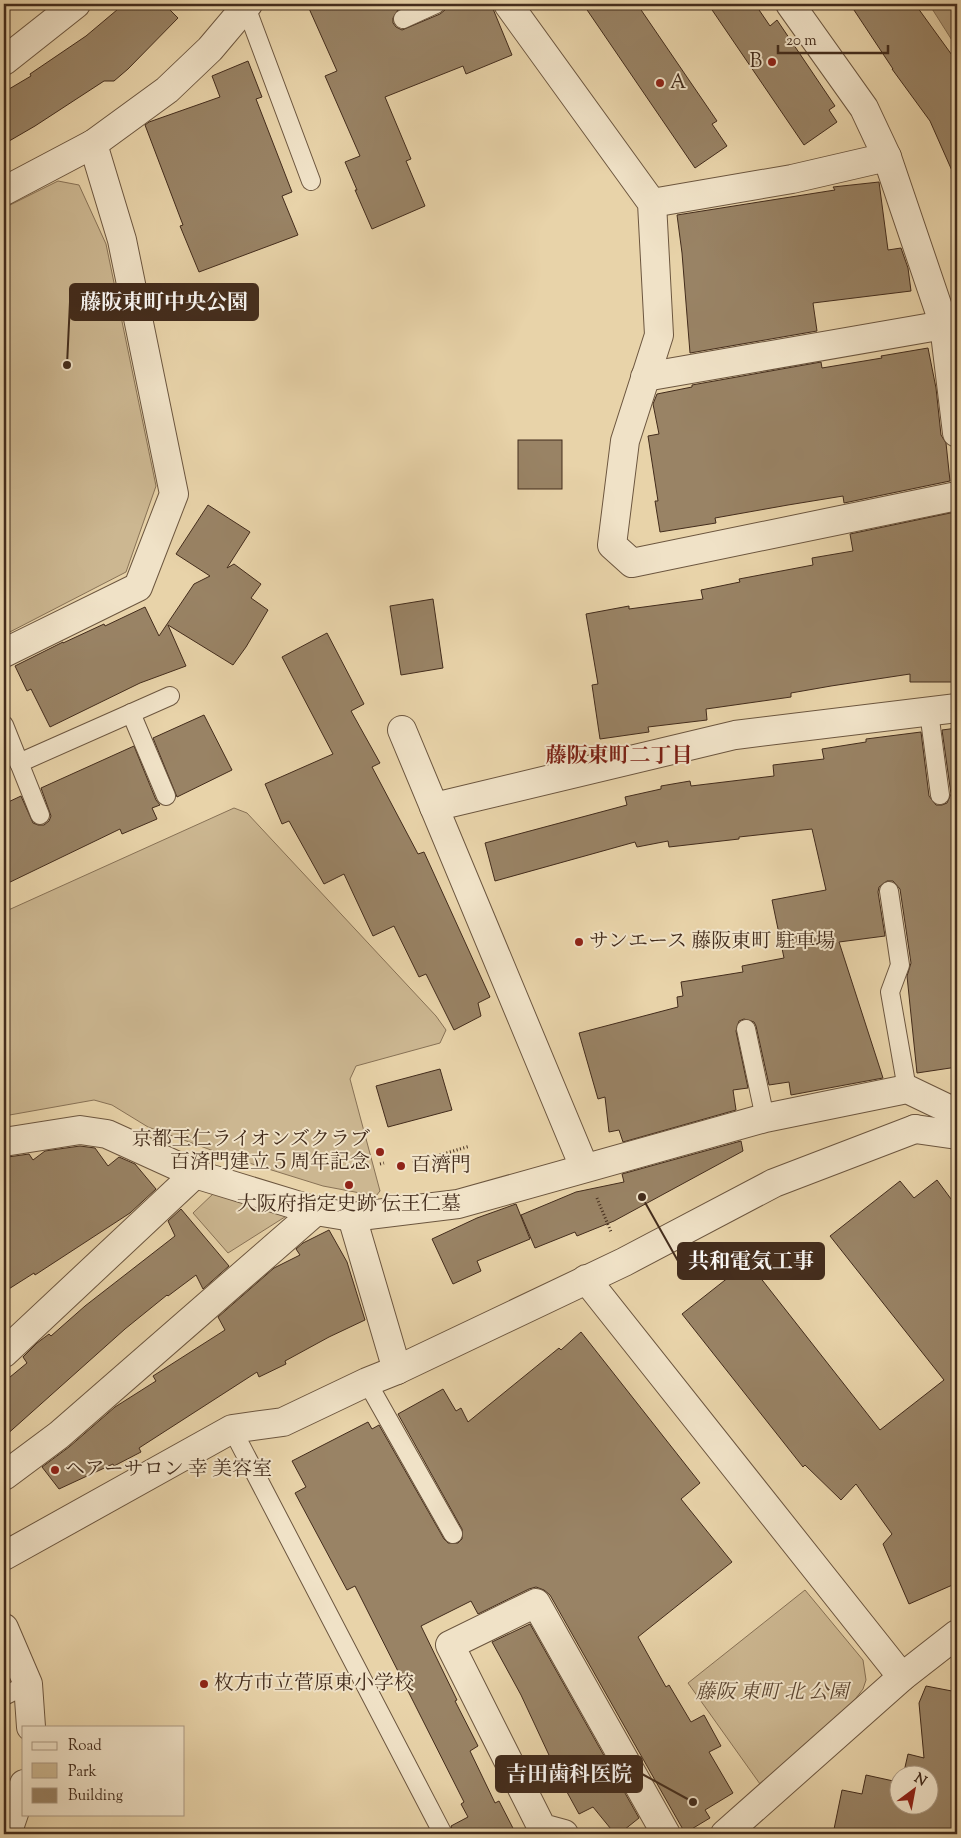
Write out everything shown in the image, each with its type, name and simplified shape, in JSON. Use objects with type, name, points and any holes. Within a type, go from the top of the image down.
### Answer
[{"type":"street","points":[[5,58],[76,4]]},
{"type":"street","points":[[508,4],[652,203],[659,335],[625,441],[612,545],[632,563],[957,496]]},
{"type":"street","points":[[790,4],[864,108],[887,158],[944,324],[957,433]]},
{"type":"street","points":[[4,191],[93,144],[167,90],[210,49],[247,5]]},
{"type":"street","points":[[4,654],[138,587],[174,494],[122,240],[93,144]]},
{"type":"street","points":[[652,203],[792,179],[887,158]]},
{"type":"street","points":[[645,377],[944,324]]},
{"type":"street","points":[[434,807],[734,735],[957,708]]},
{"type":"street","points":[[402,730],[584,1167]]},
{"type":"street","points":[[4,1142],[80,1130],[107,1134],[195,1174],[316,1211],[352,1217],[458,1204],[584,1167],[765,1118],[907,1089],[957,1113]]},
{"type":"street","points":[[4,1556],[232,1429],[283,1422],[624,1262],[774,1183],[915,1129],[957,1135]]},
{"type":"street","points":[[4,1353],[195,1174]]},
{"type":"street","points":[[4,1476],[59,1435],[316,1211]]},
{"type":"street","points":[[352,1217],[397,1370]]},
{"type":"street","points":[[586,1279],[902,1677]]},
{"type":"street","points":[[564,1834],[542,1828],[450,1644],[536,1603],[666,1834]]},
{"type":"street","points":[[4,1628],[28,1684],[31,1726]]},
{"type":"street","points":[[725,1834],[902,1677],[957,1634]]},
{"type":"street","points":[[7,1834],[22,1790]]},
{"type":"lane","points":[[403,19],[436,4]]},
{"type":"lane","points":[[247,5],[311,180]]},
{"type":"lane","points":[[19,763],[170,696]]},
{"type":"lane","points":[[928,712],[940,795]]},
{"type":"lane","points":[[131,714],[166,796]]},
{"type":"lane","points":[[4,725],[40,815]]},
{"type":"lane","points":[[890,891],[900,965],[890,992],[907,1089]]},
{"type":"lane","points":[[746,1029],[765,1118]]},
{"type":"lane","points":[[366,1382],[453,1534]]},
{"type":"lane","points":[[232,1429],[442,1834]]},
{"type":"lane","points":[[4,1696],[28,1684]]},
{"type":"path","points":[[413,1163],[470,1146]]},
{"type":"path","points":[[584,1167],[624,1262]]},
{"type":"green space","points":[[58,181],[79,185],[106,244],[156,486],[126,572],[4,635],[4,208]]},
{"type":"green space","points":[[234,808],[247,813],[436,1016],[446,1030],[440,1043],[356,1066],[350,1079],[380,1191],[376,1196],[323,1186],[233,1158],[148,1127],[112,1105],[94,1100],[4,1116],[4,912]]},
{"type":"green space","points":[[215,1192],[288,1215],[228,1253],[193,1213]]},
{"type":"green space","name":"藤阪 東町 北 公園","points":[[805,1590],[863,1660],[866,1680],[863,1689],[853,1702],[760,1784],[688,1683]]},
{"type":"shaded area","points":[[929,4],[957,4],[957,45],[955,45]]},
{"type":"building","points":[[124,4],[164,4],[178,18],[114,81],[104,81],[4,144],[4,92],[31,76],[30,74],[86,36]]},
{"type":"building","points":[[307,4],[411,4],[398,10],[393,18],[393,23],[396,27],[402,30],[440,14],[445,10],[446,4],[491,4],[512,55],[466,74],[463,66],[385,97],[411,159],[406,161],[425,206],[372,229],[345,162],[360,156],[325,76],[337,71]]},
{"type":"building","name":"A","points":[[583,4],[637,4],[717,121],[712,124],[727,146],[695,168]]},
{"type":"building","name":"B","points":[[708,4],[755,4],[770,26],[777,20],[835,106],[829,110],[837,122],[804,145]]},
{"type":"building","points":[[850,4],[915,4],[957,62],[957,182],[930,121],[892,69]]},
{"type":"building","points":[[248,61],[262,97],[256,99],[292,192],[282,196],[298,235],[199,272],[180,226],[183,225],[145,125],[220,97],[212,76]]},
{"type":"building","points":[[879,182],[888,250],[901,248],[908,268],[911,291],[813,303],[817,331],[690,353],[677,215],[835,190],[833,187]]},
{"type":"building","points":[[928,348],[936,388],[941,435],[946,443],[950,481],[844,503],[843,496],[788,505],[715,518],[716,523],[660,532],[655,501],[658,501],[648,436],[659,434],[653,404],[657,394],[692,387],[692,385],[821,362],[822,368]]},
{"type":"building","points":[[518,440],[562,440],[562,489],[518,489]]},
{"type":"building","points":[[208,505],[250,532],[227,568],[234,564],[261,584],[251,598],[268,610],[246,647],[233,665],[168,625],[186,666],[140,683],[50,727],[31,689],[27,691],[15,666],[63,642],[104,624],[105,626],[145,607],[159,636],[194,584],[210,576],[176,554]]},
{"type":"building","points":[[955,512],[957,525],[957,682],[910,682],[910,674],[831,686],[791,693],[791,697],[706,709],[707,720],[648,727],[649,732],[600,739],[592,685],[598,684],[586,614],[629,606],[629,609],[703,599],[701,590],[740,582],[739,579],[813,565],[812,558],[853,551],[850,534]]},
{"type":"building","points":[[433,599],[443,668],[401,675],[390,606]]},
{"type":"building","points":[[327,633],[364,704],[351,711],[380,763],[372,767],[418,854],[424,852],[490,997],[478,1003],[481,1016],[454,1030],[426,974],[419,977],[394,926],[373,936],[344,874],[324,884],[289,821],[282,824],[265,784],[333,754],[282,657]]},
{"type":"building","points":[[204,715],[232,770],[177,797],[153,738]]},
{"type":"building","points":[[957,728],[957,1067],[917,1073],[907,976],[911,963],[900,889],[893,881],[887,881],[879,887],[878,892],[885,936],[839,942],[883,1078],[791,1095],[789,1082],[769,1085],[756,1026],[754,1022],[744,1019],[739,1021],[736,1031],[748,1088],[733,1090],[736,1110],[623,1142],[619,1130],[609,1132],[605,1097],[598,1099],[579,1033],[678,1007],[677,997],[683,996],[681,982],[743,972],[742,966],[784,958],[772,900],[826,890],[812,829],[669,847],[668,841],[637,847],[635,842],[495,881],[485,843],[627,805],[625,797],[661,789],[661,786],[690,781],[691,786],[774,776],[773,765],[824,759],[822,749],[866,742],[866,739],[921,732],[929,796],[936,805],[942,805],[947,803],[951,794],[942,730]]},
{"type":"building","points":[[134,746],[156,800],[160,805],[152,808],[157,819],[122,834],[120,829],[4,885],[4,804],[21,796],[33,823],[44,825],[51,816],[41,788]]},
{"type":"building","points":[[440,1069],[452,1110],[388,1127],[376,1086]]},
{"type":"building","points":[[741,1141],[743,1151],[614,1221],[577,1236],[575,1232],[535,1248],[521,1215],[576,1192],[624,1182],[622,1174]]},
{"type":"building","points":[[80,1146],[95,1148],[108,1166],[119,1157],[135,1164],[156,1189],[130,1213],[35,1275],[34,1273],[4,1292],[4,1161],[8,1157],[29,1154],[33,1160],[45,1151]]},
{"type":"building","points":[[937,1180],[957,1207],[957,1583],[909,1604],[883,1544],[892,1534],[856,1484],[841,1500],[805,1465],[803,1467],[682,1314],[748,1262],[880,1430],[944,1380],[830,1236],[900,1181],[914,1198]]},
{"type":"building","points":[[516,1204],[530,1239],[477,1261],[481,1271],[453,1284],[432,1239],[477,1218]]},
{"type":"building","points":[[181,1209],[229,1266],[203,1289],[196,1275],[167,1295],[125,1329],[4,1437],[4,1382],[27,1363],[23,1357],[37,1343],[49,1334],[51,1336],[85,1306],[175,1236],[168,1221]]},
{"type":"building","points":[[329,1230],[347,1262],[365,1320],[329,1337],[285,1361],[286,1364],[259,1377],[257,1372],[139,1448],[141,1452],[114,1466],[113,1464],[59,1489],[42,1467],[69,1447],[115,1407],[156,1381],[153,1376],[225,1330],[218,1317],[274,1268],[300,1255],[296,1249],[303,1243]]},
{"type":"building","points":[[581,1332],[700,1483],[681,1499],[732,1562],[638,1637],[666,1687],[669,1685],[691,1722],[704,1715],[721,1746],[709,1752],[733,1793],[705,1810],[710,1818],[685,1833],[550,1595],[536,1587],[478,1614],[471,1601],[421,1626],[478,1746],[470,1751],[495,1803],[499,1801],[516,1834],[454,1834],[451,1826],[468,1817],[461,1804],[464,1802],[355,1586],[347,1590],[295,1493],[306,1487],[292,1461],[368,1422],[372,1429],[379,1425],[444,1539],[448,1543],[458,1543],[462,1539],[462,1529],[398,1414],[443,1389],[456,1411],[461,1408],[468,1422],[559,1348],[561,1350]]},
{"type":"building","points":[[530,1624],[639,1818],[619,1834],[615,1834],[593,1807],[579,1814],[562,1783],[521,1695],[492,1642]]},
{"type":"building","points":[[926,1686],[957,1692],[957,1834],[833,1834],[842,1790],[862,1794],[866,1775],[888,1780],[888,1816],[938,1816],[938,1766],[905,1766],[908,1754],[924,1758],[919,1703]]},
{"type":"place","name":"B","points":[[772,62]]},
{"type":"place","name":"A","points":[[660,83]]},
{"type":"place","name":"藤阪東町中央公園","points":[[67,365]]},
{"type":"place","name":"サンエース 藤阪東町 駐車場","points":[[579,942]]},
{"type":"place","name":"京都王仁ライオンズクラブ 百済門建立５周年記念","points":[[380,1152]]},
{"type":"place","name":"百濟門","points":[[401,1166]]},
{"type":"place","name":"大阪府指定史跡 伝王仁墓","points":[[349,1185]]},
{"type":"place","name":"共和電気工事","points":[[642,1197]]},
{"type":"place","name":"ヘアーサロン 幸 美容室","points":[[55,1470]]},
{"type":"place","name":"枚方市立菅原東小学校","points":[[204,1684]]},
{"type":"place","name":"吉田歯科医院","points":[[693,1802]]},
{"type":"district","name":"藤阪東町二丁目","points":[[619,757]]}]
